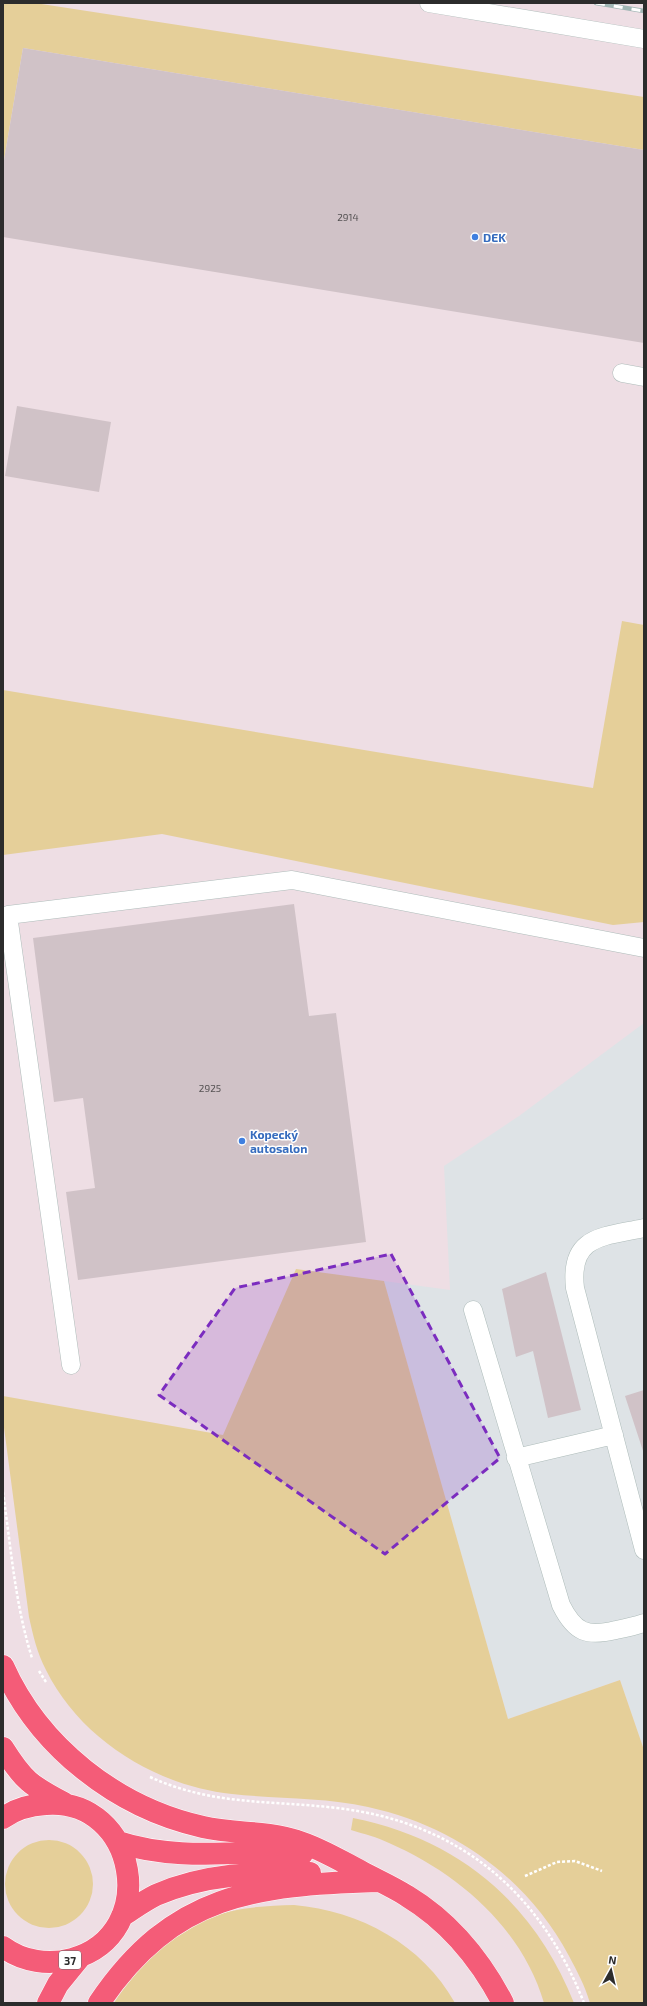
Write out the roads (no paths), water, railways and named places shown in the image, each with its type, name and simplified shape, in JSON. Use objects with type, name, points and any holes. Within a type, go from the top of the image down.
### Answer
[{"type":"main road","points":[[3,1666],[24,1704],[40,1727],[61,1750],[102,1783],[129,1800],[154,1812],[185,1822],[216,1829],[271,1836],[296,1841],[316,1848],[379,1881],[420,1904],[456,1933],[482,1967],[502,2003]]},
{"type":"main road","name":"37","points":[[3,1748],[13,1764],[32,1785],[67,1805],[82,1810],[96,1818],[108,1829],[118,1842],[126,1860],[129,1879],[128,1898],[122,1916],[115,1929],[105,1941],[80,1957],[62,1962],[43,1962],[25,1959],[3,1947]]},
{"type":"main road","name":"37","points":[[3,1818],[22,1808],[36,1804],[67,1805]]},
{"type":"main road","points":[[118,1842],[136,1848],[167,1853],[287,1852],[314,1856],[344,1865],[379,1881]]},
{"type":"main road","points":[[122,1916],[154,1896],[193,1882],[216,1878],[250,1874],[316,1873],[379,1881]]},
{"type":"main road","points":[[99,2003],[133,1960],[157,1938],[176,1924],[214,1903],[236,1897],[312,1883],[379,1881]]},
{"type":"main road","name":"37","points":[[48,2003],[58,1984],[80,1957]]},
{"type":"lane","points":[[429,3],[644,39]]},
{"type":"lane","points":[[622,374],[644,377]]},
{"type":"lane","points":[[71,1365],[8,916],[292,880],[644,948]]},
{"type":"lane","points":[[644,1228],[599,1238],[590,1242],[577,1257],[575,1266],[576,1288],[644,1550]]},
{"type":"lane","points":[[472,1310],[560,1605],[571,1622],[585,1632],[594,1634],[644,1623]]},
{"type":"lane","points":[[516,1458],[614,1436]]},
{"type":"railway","points":[[596,3],[644,11]]},
{"type":"place","name":"DEK","points":[[475,237]]},
{"type":"place","name":"Kopecký autosalon","points":[[242,1141]]}]
